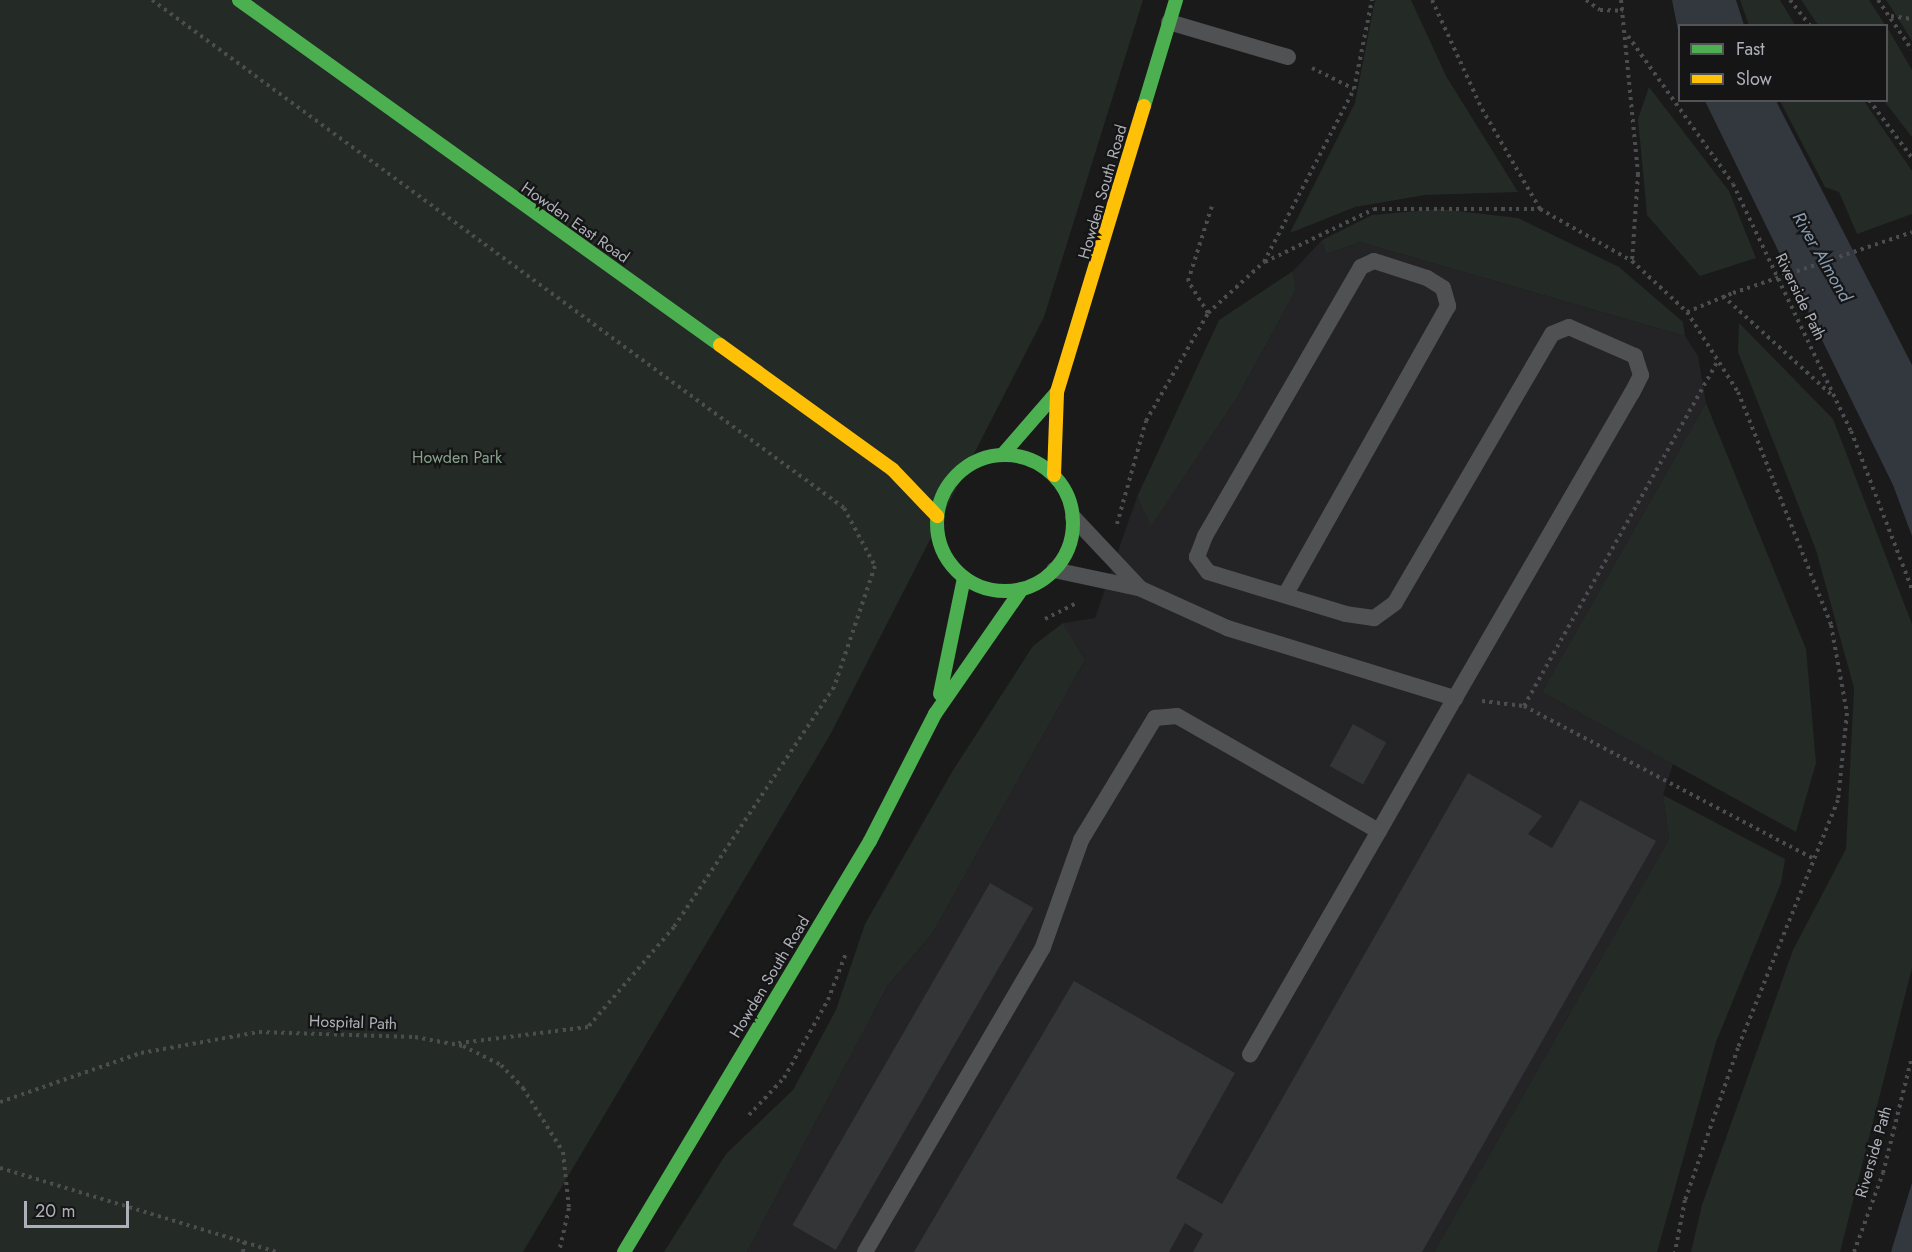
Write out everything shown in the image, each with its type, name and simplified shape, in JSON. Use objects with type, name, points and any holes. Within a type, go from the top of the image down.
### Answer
[{"type":"main road","name":"Howden East Road","points":[[239,0],[893,470],[937,516]]},
{"type":"main road","name":"Howden South Road","points":[[1073,517],[1054,475],[1057,392],[1176,0]]},
{"type":"main road","name":"Howden South Road","points":[[1004,454],[1057,392]]},
{"type":"main road","points":[[1022,589],[1002,591],[964,578],[942,551],[937,516],[953,477],[967,465],[1004,454],[1031,459],[1054,475]]},
{"type":"main road","name":"Howden East Road","points":[[893,470],[953,477]]},
{"type":"main road","points":[[1054,570],[1065,555],[1073,517]]},
{"type":"main road","name":"Howden South Road","points":[[624,1252],[870,841],[935,714],[1022,589],[1054,570]]},
{"type":"main road","name":"Howden South Road","points":[[935,714],[964,578]]},
{"type":"lane","points":[[1169,22],[1288,57]]},
{"type":"lane","points":[[1250,1054],[1632,393],[1641,365],[1626,350],[1569,327],[1552,334],[1387,611],[1364,618],[1208,572],[1197,557],[1205,536],[1361,267],[1374,261],[1427,278],[1443,288],[1448,306],[1286,594]]},
{"type":"lane","points":[[1073,517],[1139,588]]},
{"type":"lane","points":[[1054,570],[1139,588],[1227,628],[1455,698]]},
{"type":"lane","points":[[865,1252],[1043,947],[1081,840],[1155,718],[1177,716],[1379,831]]},
{"type":"path","points":[[152,0],[844,508],[876,566],[834,687],[674,927],[588,1027],[452,1044]]},
{"type":"path","points":[[1432,0],[1482,109],[1540,209]]},
{"type":"path","points":[[1586,0],[1600,10],[1623,11]]},
{"type":"path","points":[[1621,0],[1628,36],[1638,174],[1632,261]]},
{"type":"path","points":[[1790,0],[1808,24]]},
{"type":"path","points":[[1878,0],[1912,50]]},
{"type":"path","points":[[1890,16],[1912,19]]},
{"type":"path","name":"Riverside Path","points":[[1628,36],[1733,184],[1835,398],[1912,589]]},
{"type":"path","points":[[1288,57],[1354,89]]},
{"type":"path","points":[[1870,102],[1912,158]]},
{"type":"path","points":[[1208,313],[1188,281],[1212,206]]},
{"type":"path","points":[[1264,262],[1374,209],[1540,209],[1632,261],[1687,312],[1718,360],[1767,458],[1831,625],[1847,713],[1838,800],[1812,858],[1738,1048],[1685,1200],[1675,1252]]},
{"type":"path","points":[[1687,312],[1723,296],[1912,232]]},
{"type":"path","points":[[1723,296],[1835,398]]},
{"type":"path","points":[[1524,706],[1718,360]]},
{"type":"path","points":[[1455,698],[1524,706],[1812,858]]},
{"type":"path","name":"Hospital Path","points":[[0,1102],[141,1053],[259,1032],[415,1037],[452,1044],[501,1065],[544,1118],[563,1152],[569,1208],[559,1252]]},
{"type":"path","name":"Riverside Path","points":[[1854,1252],[1883,1173],[1912,1057]]},
{"type":"path","points":[[0,1168],[276,1252]]},
{"type":"path","points":[[243,1252],[244,1242]]},
{"type":"shaded area","points":[[1322,240],[1326,254],[1360,242],[1685,336],[1698,356],[1706,403],[1542,692],[1673,764],[1663,795],[1669,839],[1434,1252],[747,1252],[888,985],[932,934],[1085,660],[1063,623],[1095,618],[1137,497],[1151,525],[1238,396],[1296,290],[1293,271]]},
{"type":"green space","name":"Howden Park","points":[[0,0],[1143,0],[1044,317],[830,735],[523,1252],[0,1252]]},
{"type":"green space","points":[[1375,0],[1411,0],[1446,76],[1518,192],[1425,195],[1355,207],[1290,233],[1355,103]]},
{"type":"green space","points":[[1740,0],[1780,0],[1794,24],[1749,24]]},
{"type":"green space","points":[[1801,0],[1869,0],[1884,24],[1817,24]]},
{"type":"green space","points":[[1886,0],[1912,0],[1912,41],[1894,12]]},
{"type":"green space","points":[[1888,29],[1912,70],[1912,137],[1885,102],[1888,102]]},
{"type":"green space","points":[[1649,87],[1729,191],[1756,258],[1700,276],[1647,215],[1638,119]]},
{"type":"green space","points":[[1781,102],[1865,102],[1912,171],[1912,214],[1857,234],[1839,192],[1825,187]]},
{"type":"green space","points":[[1440,209],[1518,218],[1619,267],[1683,322],[1685,336],[1360,242],[1326,254],[1322,240],[1372,215]]},
{"type":"green space","points":[[1293,271],[1296,290],[1238,396],[1151,526],[1137,497],[1219,320]]},
{"type":"green space","points":[[1739,323],[1833,419],[1912,624],[1912,968],[1840,1252],[1691,1252],[1702,1205],[1793,950],[1846,849],[1854,688],[1816,550],[1738,352]]},
{"type":"green space","points":[[1706,403],[1806,649],[1816,763],[1796,832],[1542,692]]},
{"type":"green space","points":[[1063,623],[1085,660],[932,934],[888,985],[747,1252],[664,1252],[726,1154],[793,1090],[836,1010],[865,924],[952,772],[1033,646]]},
{"type":"green space","points":[[1663,795],[1785,859],[1781,883],[1716,1042],[1657,1252],[1434,1252],[1669,839]]},
{"type":"water","points":[[1672,0],[1736,0],[1744,24],[1678,24],[1678,30]]},
{"type":"water","name":"River Almond","points":[[1705,102],[1777,102],[1912,365],[1912,536],[1893,485]]},
{"type":"water","points":[[1912,1183],[1912,1252],[1891,1252]]},
{"type":"building","points":[[1353,724],[1386,742],[1363,784],[1330,766]]},
{"type":"building","points":[[1468,773],[1542,816],[1528,834],[1552,848],[1580,800],[1656,841],[1422,1252],[1193,1252],[1203,1234],[1185,1223],[1169,1252],[914,1252],[1074,981],[1235,1073],[1176,1178],[1222,1204]]},
{"type":"building","points":[[990,883],[1033,908],[836,1250],[792,1225]]},
{"type":"traffic: fast","points":[[239,0],[720,345]]},
{"type":"traffic: fast","points":[[1144,106],[1176,0]]},
{"type":"traffic: fast","points":[[1003,454],[1057,392]]},
{"type":"traffic: fast","points":[[1005,455],[1031,460],[1043,466],[1053,475],[1062,485],[1068,497],[1073,523],[1068,549],[1062,561],[1053,571],[1043,580],[1031,586],[1005,591],[979,586],[967,580],[957,571],[948,561],[942,549],[937,523],[942,497],[948,485],[957,475],[967,466],[979,460],[1005,455]]},
{"type":"traffic: fast","points":[[940,694],[964,578]]},
{"type":"traffic: fast","points":[[624,1252],[870,841],[935,714],[1022,589]]},
{"type":"traffic: slow","points":[[1054,475],[1057,392],[1144,106]]},
{"type":"traffic: slow","points":[[720,345],[893,470],[937,516]]}]
